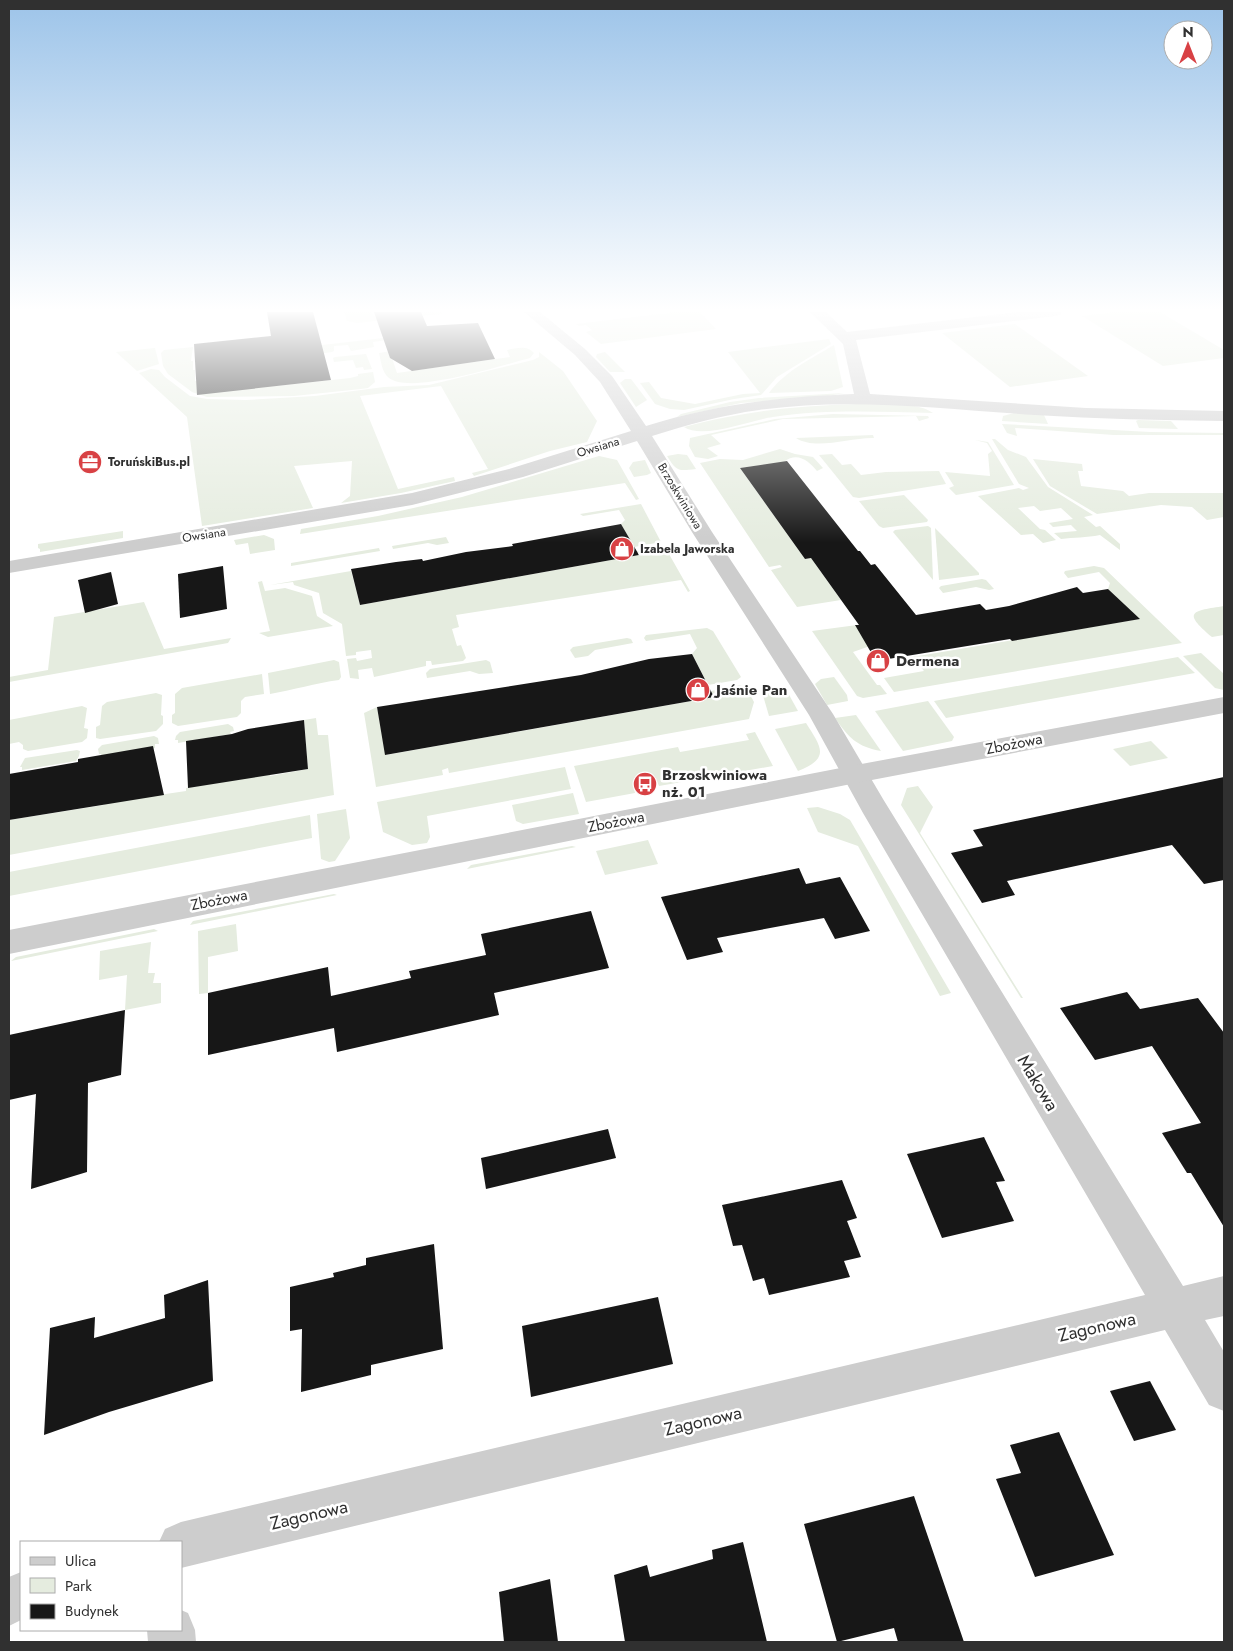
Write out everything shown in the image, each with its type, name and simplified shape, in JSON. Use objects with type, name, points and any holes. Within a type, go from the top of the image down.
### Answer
[{"type":"street","name":"Brzoskwiniowa","points":[[613,389],[702,532],[821,714],[856,774]]},
{"type":"street","points":[[861,389],[863,399]]},
{"type":"street","name":"Owsiana","points":[[9,567],[412,499],[516,473],[675,423],[744,407],[801,401],[863,399],[1095,414],[1224,416]]},
{"type":"street","name":"Zbożowa","points":[[9,942],[856,774],[1224,705]]},
{"type":"street","name":"Makowa","points":[[856,774],[873,806],[1049,1101],[1224,1390]]},
{"type":"street","name":"Zagonowa","points":[[182,1546],[1224,1296]]},
{"type":"street","points":[[9,1602],[20,1596]]},
{"type":"green space","points":[[157,389],[181,389],[190,396],[207,399],[246,400],[315,396],[368,389],[416,389],[360,396],[398,489],[454,477],[455,481],[401,493],[341,503],[350,496],[352,461],[294,466],[313,508],[202,526],[187,417]]},
{"type":"green space","points":[[188,389],[358,389],[294,396],[207,397]]},
{"type":"green space","points":[[443,389],[575,389],[597,421],[587,442],[550,451],[474,476],[472,473],[488,469]]},
{"type":"green space","points":[[624,389],[639,389],[647,400],[636,407]]},
{"type":"green space","points":[[644,389],[654,389],[661,398],[695,404],[743,394],[760,393],[757,389],[766,389],[761,395],[684,410],[670,409],[655,404]]},
{"type":"green space","points":[[772,389],[837,389],[831,391],[769,393]]},
{"type":"green space","points":[[844,393],[741,403],[677,417],[681,414],[730,402],[759,398]]},
{"type":"green space","points":[[857,404],[907,405],[926,409],[933,413],[853,412],[793,414],[714,430],[692,430],[684,427],[770,410]]},
{"type":"green space","points":[[1014,413],[1044,415],[1048,424],[1002,421],[1003,416]]},
{"type":"green space","points":[[833,414],[928,416],[929,418],[919,421],[916,416],[783,419],[711,435],[721,444],[707,448],[718,456],[708,459],[695,457],[689,446],[690,438],[775,419]]},
{"type":"green space","points":[[1136,421],[1171,421],[1178,429],[1139,428]]},
{"type":"green space","points":[[1002,424],[1150,432],[1224,433],[1224,435],[1114,435],[1015,428],[1017,436],[1007,433]]},
{"type":"green space","points":[[873,435],[874,438],[823,443],[804,442],[796,438]]},
{"type":"green space","points":[[992,439],[995,439],[1008,450],[1026,457],[1048,487],[1093,515],[1084,517],[1096,527],[1100,526],[1120,544],[1120,550],[1100,535],[1061,539],[1054,533],[1077,531],[1071,525],[1053,527],[1049,523],[1073,519],[1061,508],[1040,511],[1034,506],[1018,508],[1040,529],[1045,530],[1056,540],[1043,543],[1033,534],[1021,535],[978,496],[1019,488],[1023,490],[1029,488],[1019,484]]},
{"type":"green space","points":[[975,440],[988,442],[1014,485],[956,495],[949,488],[954,486],[945,472],[990,476],[988,454],[992,451],[987,443]]},
{"type":"green space","points":[[780,449],[813,457],[823,468],[817,471],[806,461],[794,457],[784,462],[740,468],[805,559],[811,558],[841,600],[797,607],[771,570],[782,567],[780,565],[769,567],[700,463],[720,459],[743,460]]},
{"type":"green space","points":[[832,454],[842,465],[851,464],[861,475],[886,472],[939,471],[946,484],[859,498],[853,497],[819,455]]},
{"type":"green space","points":[[687,455],[696,469],[682,470],[676,468],[667,456]]},
{"type":"green space","points":[[599,456],[617,460],[639,499],[636,500],[625,483],[300,534],[301,529],[378,516],[462,497]]},
{"type":"green space","points":[[1033,459],[1082,464],[1083,471],[1078,471],[1081,486],[1123,491],[1129,496],[1149,493],[1224,493],[1224,517],[1207,520],[1192,507],[1161,505],[1097,514],[1050,486]]},
{"type":"green space","points":[[645,460],[651,473],[634,477],[629,468],[633,462]]},
{"type":"green space","points":[[904,495],[928,520],[927,522],[883,528],[879,526],[859,501]]},
{"type":"green space","points":[[641,504],[661,542],[634,547],[621,524],[625,520],[619,510],[583,516],[580,514]]},
{"type":"green space","points":[[928,526],[931,528],[933,580],[893,532],[895,530]]},
{"type":"green space","points":[[935,528],[979,573],[979,575],[939,580]]},
{"type":"green space","points":[[123,531],[123,538],[40,552],[38,548],[38,544]]},
{"type":"green space","points":[[264,535],[274,539],[275,550],[250,554],[248,543],[236,545],[234,540]]},
{"type":"green space","points":[[446,537],[449,543],[437,545],[428,543],[393,549],[392,546]]},
{"type":"green space","points":[[665,547],[690,591],[688,592],[681,580],[456,615],[459,627],[452,629],[457,646],[461,645],[466,658],[463,661],[432,665],[431,661],[426,661],[426,666],[374,677],[372,668],[358,670],[359,679],[350,678],[347,659],[356,658],[357,661],[372,658],[371,650],[356,652],[356,655],[346,656],[342,624],[323,613],[319,593],[294,585],[293,582],[270,585],[351,571],[360,605],[639,555],[637,551]]},
{"type":"green space","points":[[379,548],[380,551],[291,566],[291,563]]},
{"type":"green space","points":[[1094,566],[1104,568],[1182,643],[894,692],[884,678],[924,671],[912,657],[1139,619],[1108,589],[1110,583],[1099,572],[1068,578],[1064,573],[1065,571]]},
{"type":"green space","points":[[982,579],[986,580],[994,589],[989,590],[976,587],[943,593],[939,588],[941,586]]},
{"type":"green space","points":[[262,581],[265,591],[285,588],[312,596],[317,616],[333,626],[268,637],[259,633],[270,631],[258,582]]},
{"type":"green space","points":[[144,602],[164,649],[231,638],[228,643],[9,682],[9,677],[48,670],[54,617]]},
{"type":"green space","points":[[1224,606],[1224,635],[1212,637],[1196,622],[1195,614],[1205,609]]},
{"type":"green space","points":[[857,625],[870,646],[853,652],[877,685],[880,685],[887,694],[863,698],[857,696],[812,631]]},
{"type":"green space","points":[[707,628],[713,631],[741,677],[737,680],[708,685],[692,654],[697,648],[690,634],[646,641],[644,638],[646,635]]},
{"type":"green space","points":[[627,638],[631,639],[633,643],[595,650],[588,656],[575,658],[570,650],[573,647]]},
{"type":"green space","points":[[1201,653],[1224,674],[1224,690],[1215,688],[1183,656]]},
{"type":"green space","points":[[1178,657],[1195,673],[946,718],[934,701]]},
{"type":"green space","points":[[334,660],[339,662],[341,677],[339,680],[270,694],[268,673]]},
{"type":"green space","points":[[486,660],[490,662],[493,673],[479,674],[470,671],[427,678],[426,673],[430,669]]},
{"type":"green space","points":[[262,674],[264,694],[245,697],[241,701],[241,713],[237,717],[178,726],[172,723],[172,715],[175,713],[175,694],[182,688]]},
{"type":"green space","points":[[834,677],[847,695],[848,701],[827,705],[815,684],[821,679]]},
{"type":"green space","points":[[739,685],[746,687],[754,702],[749,719],[449,773],[448,768],[442,770],[443,775],[376,787],[364,713],[377,707],[386,755],[714,697],[711,691]]},
{"type":"green space","points":[[775,690],[788,693],[798,711],[769,716],[762,692]]},
{"type":"green space","points":[[156,693],[162,695],[161,715],[163,716],[163,724],[156,731],[96,738],[96,727],[100,725],[102,706],[107,702]]},
{"type":"green space","points":[[928,701],[954,737],[952,741],[903,751],[875,711]]},
{"type":"green space","points":[[82,706],[87,708],[84,728],[88,729],[87,738],[82,742],[28,751],[23,749],[23,745],[19,742],[9,744],[9,720]]},
{"type":"green space","points":[[856,715],[881,751],[859,744],[844,731],[835,718]]},
{"type":"green space","points":[[316,718],[318,735],[328,735],[334,795],[9,855],[9,820],[186,791],[186,788],[308,769],[304,720]]},
{"type":"green space","points":[[806,723],[819,745],[820,751],[815,761],[798,771],[775,729]]},
{"type":"green space","points":[[228,724],[233,727],[234,731],[230,732],[231,734],[178,743],[178,740],[175,740],[180,732]]},
{"type":"green space","points":[[755,732],[773,766],[659,786],[656,779],[633,783],[635,793],[586,802],[574,766],[678,747],[680,752],[749,740],[746,734]]},
{"type":"green space","points":[[154,736],[158,738],[159,744],[155,744],[155,748],[101,756],[99,754],[98,749],[102,745]]},
{"type":"green space","points":[[1151,741],[1168,758],[1130,766],[1113,749]]},
{"type":"green space","points":[[80,751],[76,761],[22,770],[22,767],[20,767],[25,758]]},
{"type":"green space","points":[[565,767],[571,789],[427,816],[430,837],[427,843],[412,845],[383,832],[377,802]]},
{"type":"green space","points":[[918,786],[933,807],[920,833],[1023,998],[1021,998],[901,805],[907,788]]},
{"type":"green space","points":[[573,793],[579,814],[523,824],[516,821],[512,805]]},
{"type":"green space","points":[[818,807],[840,814],[850,820],[951,993],[940,996],[858,846],[818,832],[807,808]]},
{"type":"green space","points":[[346,809],[350,838],[335,861],[329,862],[321,859],[317,814]]},
{"type":"green space","points":[[310,815],[312,838],[9,896],[9,872]]},
{"type":"green space","points":[[648,840],[658,864],[605,875],[596,851]]},
{"type":"green space","points":[[572,846],[576,847],[467,869],[471,865]]},
{"type":"green space","points":[[334,894],[337,895],[190,925],[193,921]]},
{"type":"green space","points":[[236,924],[238,951],[208,957],[208,993],[199,994],[198,931]]},
{"type":"green space","points":[[154,929],[158,931],[11,961],[16,957]]},
{"type":"green space","points":[[151,942],[148,973],[155,973],[153,983],[161,983],[161,1003],[125,1010],[127,975],[99,980],[100,951]]},
{"type":"building","points":[[197,389],[250,389],[197,395]]},
{"type":"building","points":[[787,461],[858,551],[871,565],[875,564],[916,615],[980,604],[986,610],[1009,606],[1077,587],[1083,593],[1108,589],[1140,619],[1012,641],[1010,639],[876,661],[855,625],[859,625],[811,558],[805,559],[740,468]]},
{"type":"building","points":[[621,524],[639,555],[360,605],[351,569],[422,559],[423,561],[466,552],[513,546],[512,544]]},
{"type":"building","points":[[223,566],[227,609],[180,618],[178,574]]},
{"type":"building","points":[[111,572],[118,604],[85,613],[78,580]]},
{"type":"building","points":[[692,654],[714,697],[385,755],[377,707],[581,675],[649,659]]},
{"type":"building","points":[[304,720],[308,769],[188,788],[186,741]]},
{"type":"building","points":[[153,746],[164,795],[9,820],[9,774],[78,762],[78,759]]},
{"type":"building","points":[[1224,777],[1224,880],[1204,884],[1172,845],[1007,881],[1015,895],[982,903],[951,853],[983,846],[973,830]]},
{"type":"building","points":[[799,868],[806,884],[840,877],[870,931],[835,939],[824,918],[717,938],[723,952],[687,960],[661,897]]},
{"type":"building","points":[[591,911],[609,968],[494,993],[499,1015],[337,1052],[334,1028],[208,1055],[208,993],[328,967],[331,996],[411,978],[409,971],[486,955],[481,934]]},
{"type":"building","points":[[1127,992],[1140,1009],[1198,998],[1224,1033],[1224,1227],[1191,1173],[1187,1173],[1162,1133],[1201,1123],[1152,1046],[1095,1060],[1060,1008]]},
{"type":"building","points":[[125,1010],[121,1075],[88,1083],[87,1172],[31,1189],[36,1094],[9,1100],[9,1035]]},
{"type":"building","points":[[608,1129],[616,1158],[486,1189],[481,1158]]},
{"type":"building","points":[[984,1137],[1005,1181],[996,1182],[1014,1221],[942,1238],[907,1154]]},
{"type":"building","points":[[842,1180],[857,1218],[847,1221],[861,1257],[844,1261],[850,1277],[769,1295],[764,1278],[753,1281],[742,1245],[733,1246],[722,1205]]},
{"type":"building","points":[[434,1244],[443,1349],[371,1365],[371,1375],[301,1392],[302,1329],[290,1331],[290,1287],[334,1277],[333,1273],[366,1265],[366,1258]]},
{"type":"building","points":[[208,1280],[213,1381],[109,1412],[44,1435],[50,1328],[95,1317],[94,1338],[165,1318],[164,1295]]},
{"type":"building","points":[[658,1297],[673,1364],[531,1397],[522,1326]]},
{"type":"building","points":[[1150,1381],[1176,1430],[1134,1441],[1110,1391]]},
{"type":"building","points":[[1059,1432],[1114,1555],[1035,1577],[996,1479],[1021,1473],[1010,1445]]},
{"type":"building","points":[[914,1496],[964,1642],[898,1642],[894,1628],[837,1642],[804,1524]]},
{"type":"building","points":[[743,1542],[767,1642],[625,1642],[614,1575],[647,1565],[650,1577],[713,1559],[712,1550]]},
{"type":"building","points":[[550,1579],[558,1642],[504,1642],[499,1592]]},
{"type":"place","name":"ToruńskiBus.pl","points":[[90,462]]},
{"type":"place","name":"Izabela Jaworska","points":[[622,549]]},
{"type":"place","name":"Dermena","points":[[878,661]]},
{"type":"place","name":"Jaśnie Pan","points":[[698,690]]},
{"type":"place","name":"Brzoskwiniowa nż. 01","points":[[645,784]]}]
